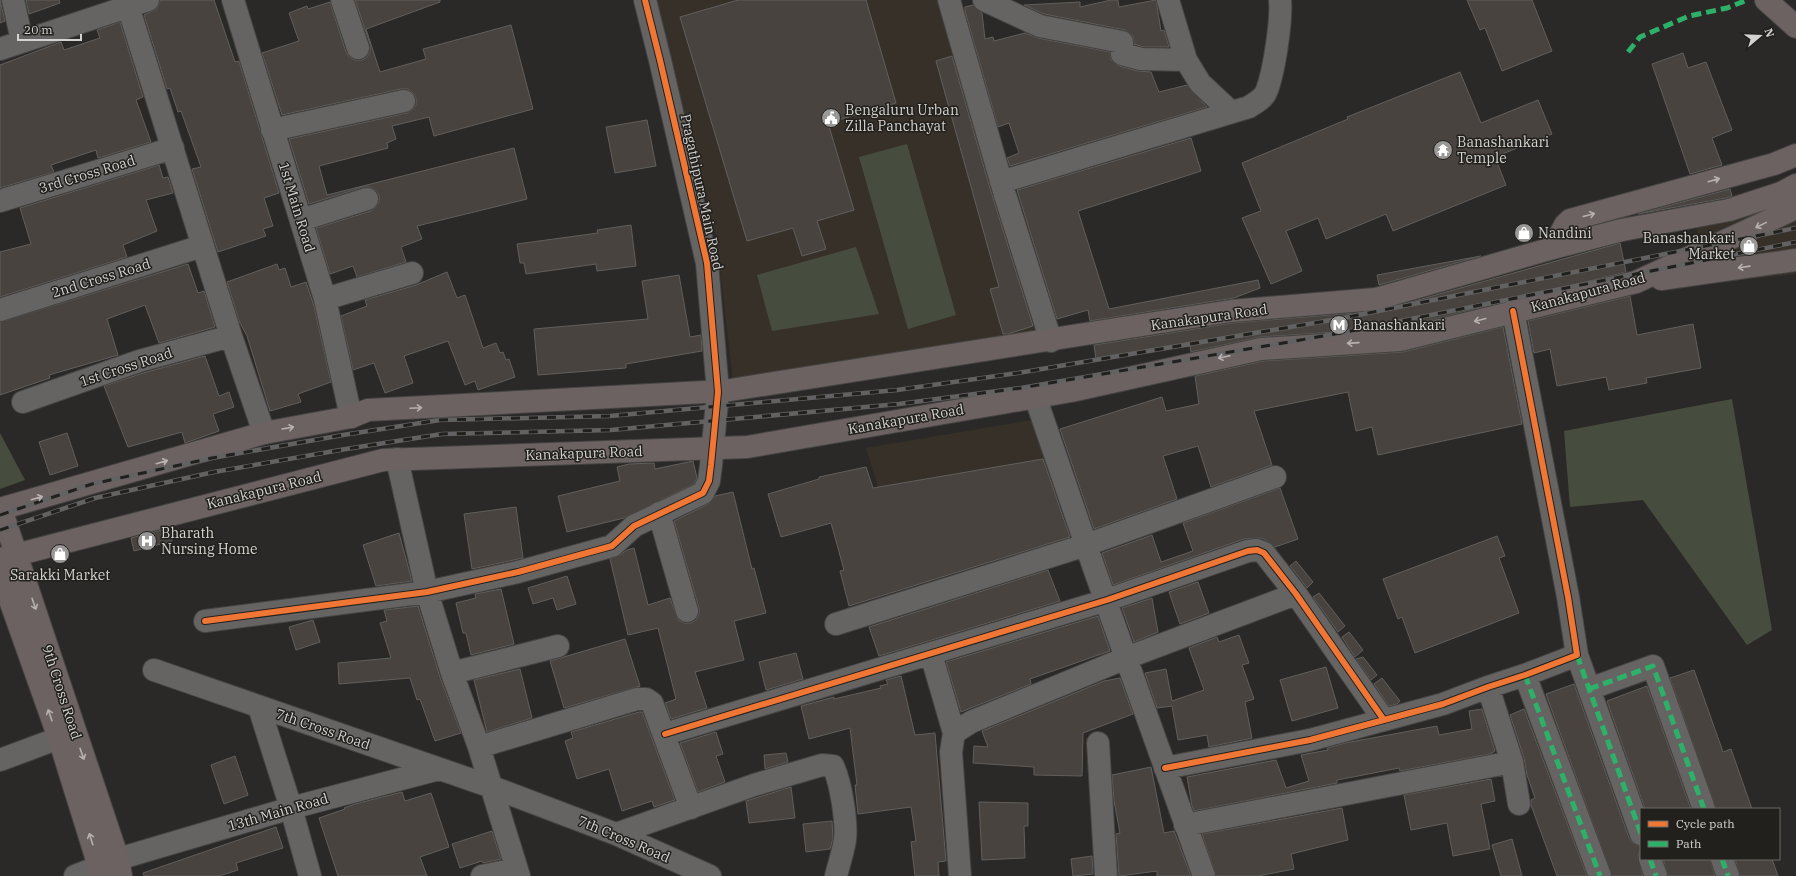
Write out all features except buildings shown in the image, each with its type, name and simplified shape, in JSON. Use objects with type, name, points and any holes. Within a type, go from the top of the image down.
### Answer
[{"type":"main road","points":[[1766,0],[1796,27]]},
{"type":"main road","points":[[1553,248],[1565,225],[1570,220],[1774,164],[1796,155]]},
{"type":"main road","points":[[1736,174],[1740,206]]},
{"type":"main road","name":"Kanakapura Road","points":[[0,509],[264,433],[351,417],[368,410],[718,392],[1051,341],[1231,311],[1376,300],[1553,248],[1622,230],[1729,210],[1781,193],[1796,185]]},
{"type":"main road","name":"Kanakapura Road","points":[[8,556],[383,460],[747,447],[1035,396],[1071,391],[1260,349],[1400,340],[1636,282],[1796,208]]},
{"type":"main road","points":[[1636,282],[1796,260]]},
{"type":"main road","name":"9th Cross Road","points":[[0,509],[8,556],[110,869]]},
{"type":"main road","name":"9th Cross Road","points":[[0,572],[59,738],[110,869]]},
{"type":"street","points":[[13,0],[22,41]]},
{"type":"street","name":"1st Main Road","points":[[233,0],[325,299],[351,417]]},
{"type":"street","points":[[342,0],[358,48]]},
{"type":"street","name":"Pragathipura Main Road","points":[[205,620],[427,592],[518,572],[612,546],[634,526],[703,493],[709,481],[718,392],[707,263],[645,0]]},
{"type":"street","points":[[949,0],[1001,182],[1051,341]]},
{"type":"street","points":[[984,0],[1040,26],[1122,42],[1122,54],[1141,59],[1186,60]]},
{"type":"street","points":[[1168,0],[1186,60],[1200,83],[1231,112]]},
{"type":"street","points":[[1001,182],[1249,107],[1260,100],[1267,91],[1280,20],[1280,0]]},
{"type":"street","points":[[0,49],[138,3],[173,148],[202,246],[264,433]]},
{"type":"street","points":[[272,130],[404,101]]},
{"type":"street","name":"3rd Cross Road","points":[[0,201],[173,148]]},
{"type":"street","points":[[301,220],[367,198]]},
{"type":"street","name":"2nd Cross Road","points":[[0,310],[202,246]]},
{"type":"street","points":[[325,299],[412,273]]},
{"type":"street","points":[[1513,311],[1568,597],[1577,655],[1640,831]]},
{"type":"street","name":"1st Cross Road","points":[[23,402],[139,361],[231,336]]},
{"type":"street","points":[[1035,396],[1086,545],[1204,876]]},
{"type":"street","points":[[398,460],[427,592],[452,673],[479,747],[518,872],[482,876]]},
{"type":"street","points":[[836,624],[1086,545],[1275,477]]},
{"type":"street","points":[[659,513],[688,611]]},
{"type":"street","points":[[665,734],[1106,600],[1248,551],[1256,550],[1264,553],[1296,594],[1384,720]]},
{"type":"street","points":[[954,733],[971,722],[1126,658],[1296,594]]},
{"type":"street","points":[[452,673],[558,646]]},
{"type":"street","points":[[931,654],[954,733],[951,752],[960,876]]},
{"type":"street","points":[[1165,768],[1310,740],[1443,704],[1577,655]]},
{"type":"street","points":[[1589,689],[1653,666],[1704,808]]},
{"type":"street","name":"7th Cross Road","points":[[154,670],[492,787],[616,834],[710,876]]},
{"type":"street","points":[[1525,675],[1600,876]]},
{"type":"street","points":[[1488,687],[1512,762],[1519,804]]},
{"type":"street","points":[[479,747],[637,699],[646,699],[652,703],[665,734],[691,808]]},
{"type":"street","points":[[259,707],[291,808],[310,876]]},
{"type":"street","points":[[0,760],[59,738]]},
{"type":"street","points":[[1098,743],[1106,876]]},
{"type":"street","points":[[1185,825],[1512,762]]},
{"type":"street","points":[[616,834],[754,785],[822,765],[833,766],[837,775],[843,803],[845,838],[836,876]]},
{"type":"street","name":"13th Main Road","points":[[75,876],[110,869],[291,808],[439,769]]},
{"type":"street","points":[[1650,860],[1656,876]]},
{"type":"street","points":[[1722,860],[1728,876]]},
{"type":"shaded area","name":"Bengaluru Urban Zilla Panchayat","points":[[653,0],[945,0],[1040,335],[733,379],[716,236]]},
{"type":"shaded area","name":"Banashankari Market","points":[[1796,174],[1796,274],[1715,283],[1693,219]]},
{"type":"shaded area","points":[[1033,420],[1056,492],[897,548],[866,448]]},
{"type":"green space","points":[[907,144],[956,315],[908,329],[859,157]]},
{"type":"green space","points":[[856,247],[879,314],[772,331],[757,275]]},
{"type":"green space","points":[[1732,399],[1772,630],[1747,645],[1643,500],[1570,507],[1564,431]]},
{"type":"green space","points":[[0,433],[25,480],[0,489]]},
{"type":"railway","points":[[0,515],[92,484],[212,458],[343,435],[440,420],[610,416],[897,390],[1018,373],[1338,319],[1796,228]]},
{"type":"railway","points":[[0,530],[95,498],[214,472],[346,449],[442,434],[611,430],[899,404],[1021,388],[1341,333],[1796,242]]},
{"type":"marked path","points":[[1628,52],[1640,37],[1689,16],[1727,8],[1747,0]]},
{"type":"marked path","points":[[1577,655],[1640,831]]},
{"type":"marked path","points":[[1589,689],[1653,666],[1704,808]]},
{"type":"marked path","points":[[1525,675],[1600,876]]},
{"type":"marked path","points":[[1650,860],[1656,876]]},
{"type":"marked path","points":[[1722,860],[1728,876]]},
{"type":"cycle path","points":[[205,621],[427,592],[518,572],[612,546],[634,526],[703,493],[709,481],[718,392],[707,263],[645,0]]},
{"type":"cycle path","points":[[1165,768],[1310,740],[1443,704],[1577,655],[1568,597],[1513,311]]},
{"type":"cycle path","points":[[665,734],[1107,600],[1248,551],[1257,550],[1264,553],[1296,594],[1384,720]]},
{"type":"place","name":"Bengaluru Urban Zilla Panchayat","points":[[831,118]]},
{"type":"place","name":"Banashankari Temple","points":[[1443,150]]},
{"type":"place","name":"Nandini","points":[[1524,233]]},
{"type":"place","name":"Banashankari Market","points":[[1749,246]]},
{"type":"place","name":"Banashankari","points":[[1339,325]]},
{"type":"place","name":"Bharath Nursing Home","points":[[147,541]]},
{"type":"place","name":"Sarakki Market","points":[[60,554]]}]
